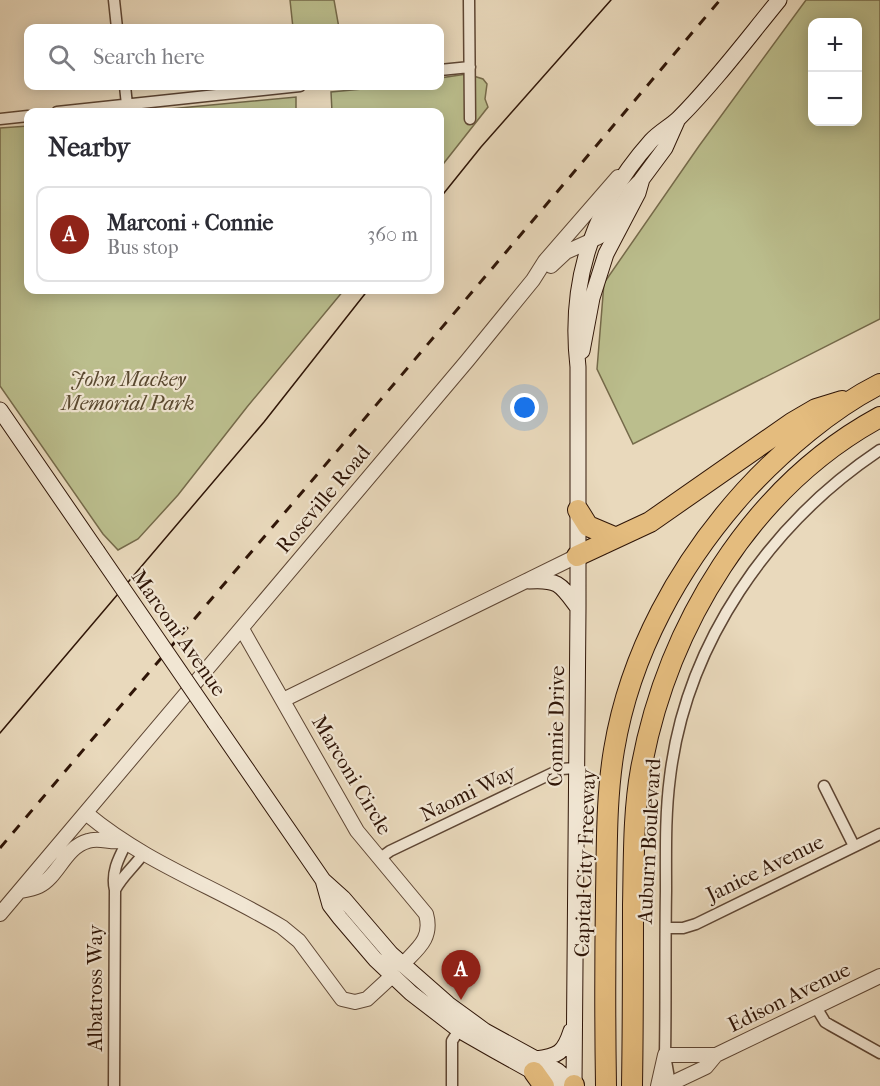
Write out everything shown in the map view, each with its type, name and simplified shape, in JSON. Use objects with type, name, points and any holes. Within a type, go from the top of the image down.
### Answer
[{"type":"highway","name":"Capital City Freeway","points":[[606,1086],[607,810],[614,750],[628,691],[651,630],[682,572],[719,519],[762,472],[856,396],[880,384]]},
{"type":"highway","points":[[577,556],[650,522],[792,423],[816,409],[856,396]]},
{"type":"highway","points":[[632,1086],[634,838],[640,770],[656,704],[680,640],[712,580],[752,525],[799,475],[852,432],[880,417]]},
{"type":"highway","points":[[578,510],[588,526],[614,537]]},
{"type":"main road","name":"Roseville Road","points":[[627,170],[653,139],[679,118],[779,0]]},
{"type":"main road","name":"Roseville Road","points":[[642,179],[665,148],[679,118]]},
{"type":"main road","name":"Connie Drive","points":[[574,1086],[578,608],[578,367],[575,340],[578,289],[583,263],[604,209],[627,170]]},
{"type":"main road","name":"Connie Drive","points":[[578,367],[597,278],[615,234],[638,194],[642,179]]},
{"type":"main road","name":"Marconi Avenue","points":[[0,410],[322,880],[330,905],[365,949],[499,1039],[555,1084],[574,1086]]},
{"type":"main road","points":[[529,580],[544,580],[558,584],[578,608]]},
{"type":"main road","name":"Marconi Avenue","points":[[397,970],[431,1010],[459,1030],[538,1072]]},
{"type":"main road","points":[[538,1072],[549,1057],[560,1052],[568,1041],[574,1022]]},
{"type":"street","points":[[114,0],[117,24]]},
{"type":"street","points":[[469,0],[470,119]]},
{"type":"street","points":[[444,70],[470,67]]},
{"type":"street","points":[[125,90],[127,105]]},
{"type":"street","points":[[97,108],[264,90]]},
{"type":"street","points":[[0,119],[24,116]]},
{"type":"street","name":"Roseville Road","points":[[87,814],[467,362],[533,280],[545,261],[617,178],[627,170]]},
{"type":"street","name":"Roseville Road","points":[[533,280],[566,252],[591,241],[607,230],[631,190],[642,179]]},
{"type":"street","name":"Auburn Boulevard","points":[[666,1085],[666,835],[670,778],[678,732],[700,665],[731,604],[770,549],[827,490],[880,450]]},
{"type":"street","points":[[283,700],[577,556]]},
{"type":"street","name":"Marconi Circle","points":[[242,629],[348,818],[379,859],[422,908],[428,922],[427,936],[397,970]]},
{"type":"street","name":"Naomi Way","points":[[379,859],[390,851],[561,769],[576,768]]},
{"type":"street","points":[[824,786],[855,846]]},
{"type":"street","points":[[0,914],[87,814],[143,854],[282,927],[299,941],[342,999],[355,1002],[367,999],[397,970]]},
{"type":"street","name":"Janice Avenue","points":[[666,928],[683,928],[696,924],[880,834]]},
{"type":"street","points":[[20,891],[40,886],[83,842],[91,840],[124,842]]},
{"type":"street","name":"Albatross Way","points":[[114,1086],[115,890],[113,882],[117,860],[124,842]]},
{"type":"street","points":[[115,890],[121,879],[134,867],[143,854]]},
{"type":"street","name":"Edison Avenue","points":[[666,1085],[706,1066],[716,1055],[880,976]]},
{"type":"street","points":[[816,1007],[825,1022],[880,1053]]},
{"type":"street","points":[[452,1086],[452,1041],[459,1030]]},
{"type":"street","name":"Edison Avenue","points":[[665,1055],[716,1055]]},
{"type":"green space","points":[[290,0],[334,0],[338,24],[293,24]]},
{"type":"green space","points":[[806,0],[880,0],[880,319],[633,444],[597,369],[604,283],[699,146]]},
{"type":"green space","points":[[467,74],[483,79],[487,84],[485,99],[488,107],[444,163],[444,108],[332,108],[331,92],[444,90],[444,77]]},
{"type":"green space","points":[[296,97],[296,108],[179,108]]},
{"type":"green space","name":"John Mackey Memorial Park","points":[[24,126],[24,294],[341,294],[178,495],[138,539],[118,550],[103,534],[0,386],[0,128]]},
{"type":"tram line","points":[[444,193],[481,147],[611,0]]},
{"type":"tram line","points":[[0,733],[264,422],[365,294]]},
{"type":"railway","points":[[0,848],[720,0]]},
{"type":"place","name":"Marconi + Connie","points":[[461,1000]]}]
